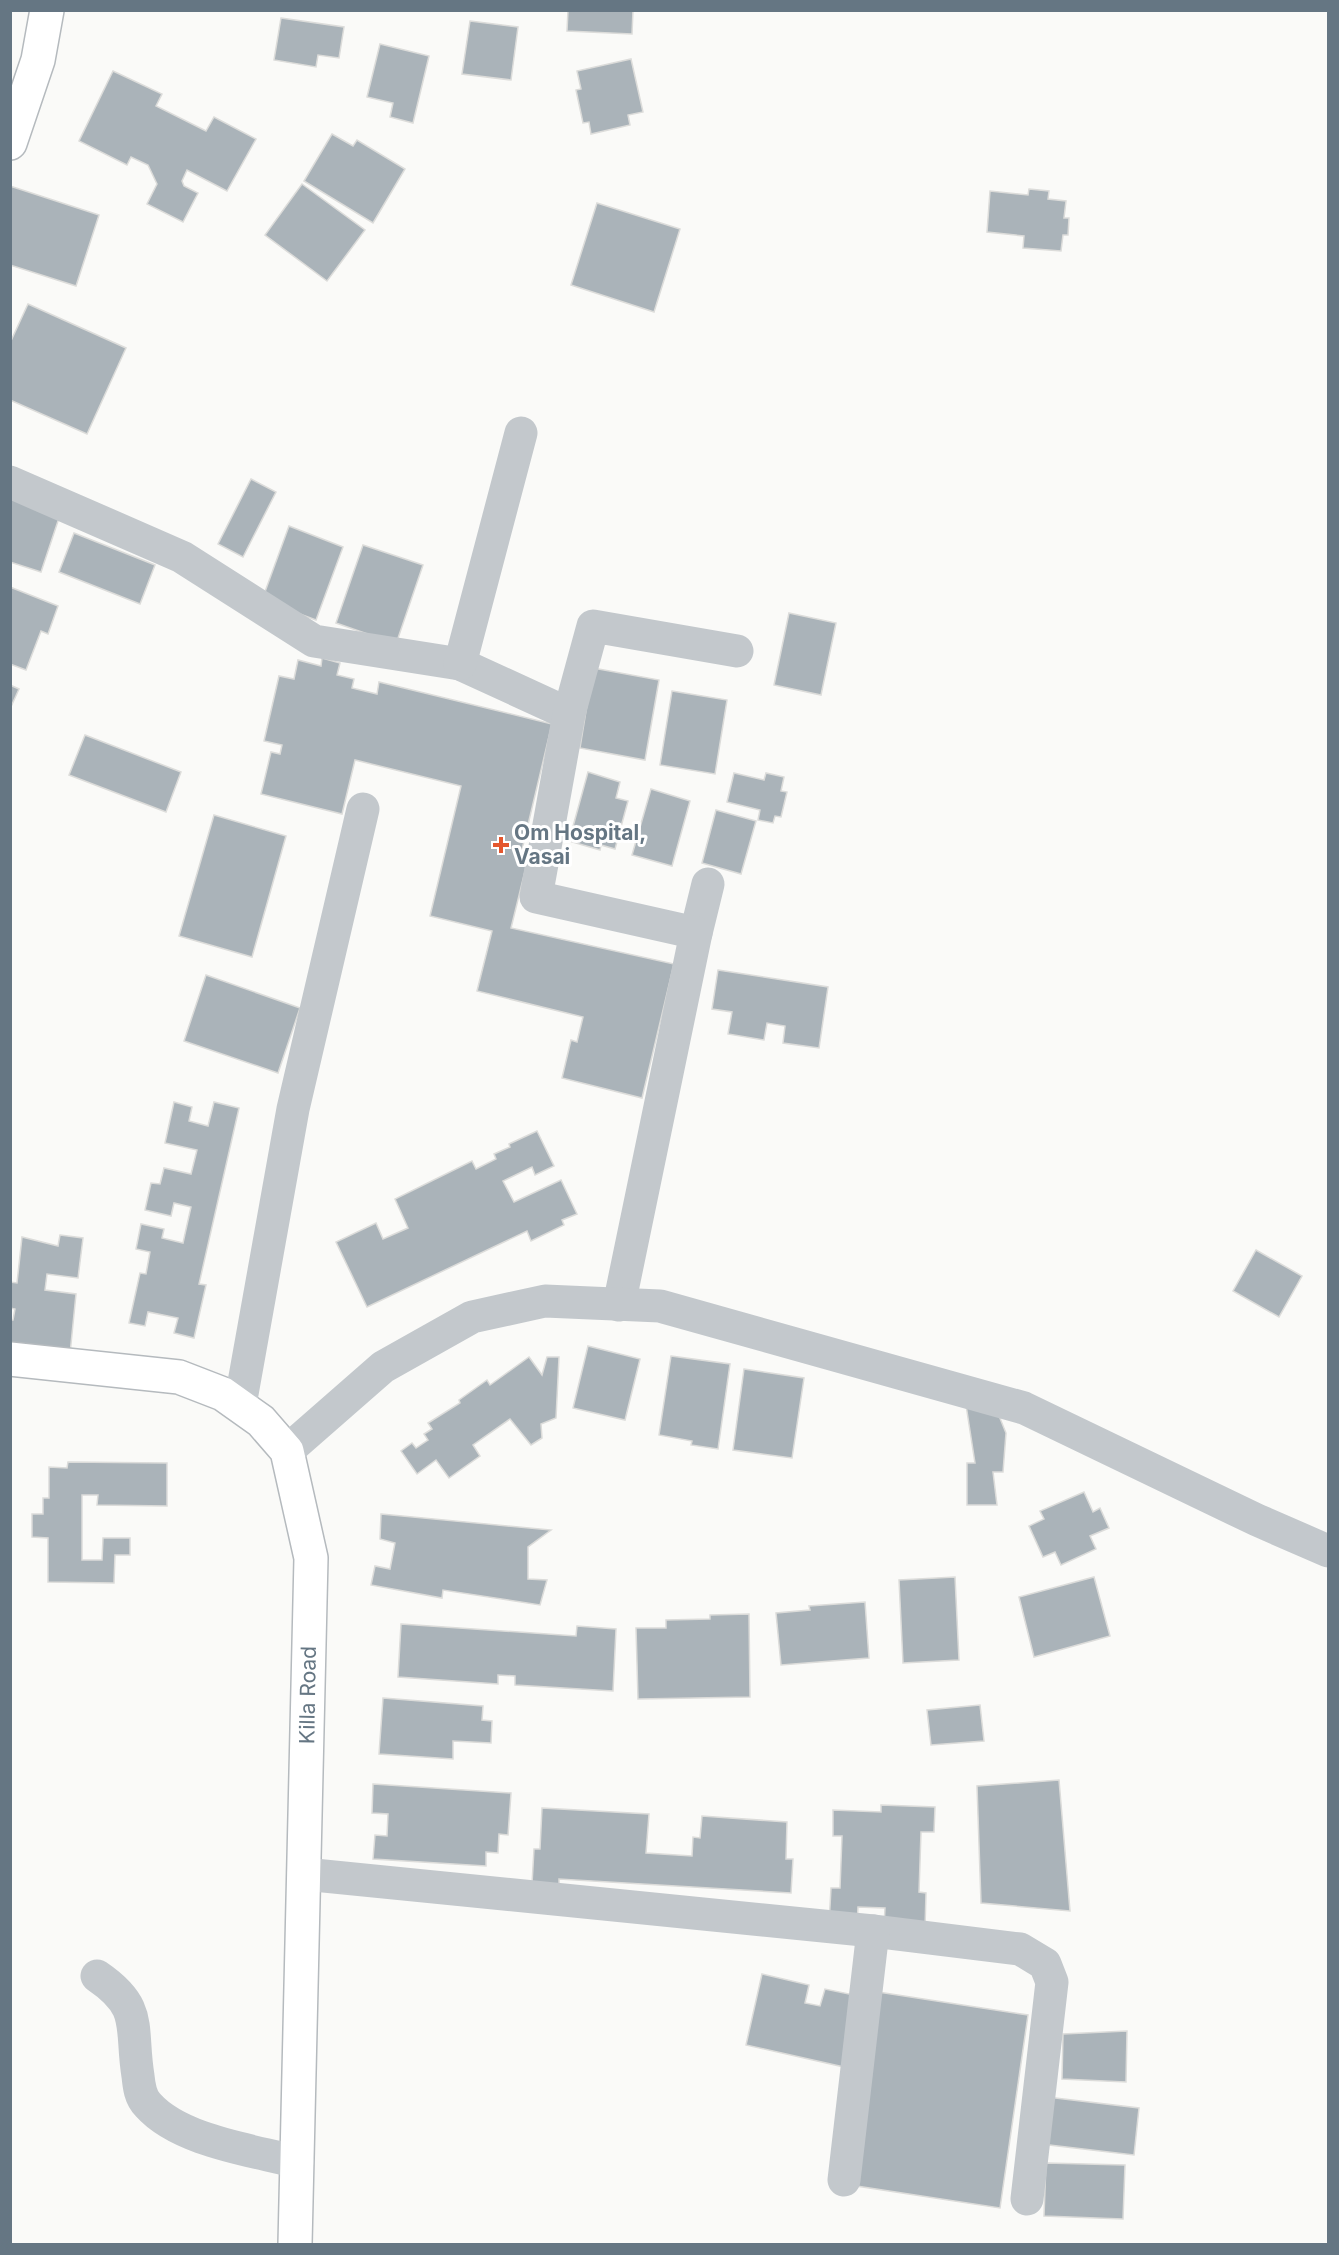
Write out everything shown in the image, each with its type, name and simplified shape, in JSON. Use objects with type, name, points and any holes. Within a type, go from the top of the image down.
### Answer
[{"type":"main road","points":[[10,143],[38,60],[46,10]]},
{"type":"main road","name":"Killa Road","points":[[10,1359],[179,1377],[223,1394],[240,1405],[261,1421],[287,1451],[311,1558],[295,2244]]},
{"type":"street","points":[[460,664],[520,433]]},
{"type":"street","points":[[10,482],[182,557],[314,641],[460,664],[569,714]]},
{"type":"street","points":[[696,933],[536,897],[569,714],[593,626],[737,651]]},
{"type":"street","points":[[240,1405],[293,1108],[363,809]]},
{"type":"street","points":[[619,1305],[708,884]]},
{"type":"street","points":[[287,1451],[383,1367],[472,1317],[545,1301],[660,1306],[1024,1408],[1257,1520],[1329,1551]]},
{"type":"street","points":[[304,1874],[873,1931],[1020,1949],[1045,1964],[1052,1982],[1027,2199]]},
{"type":"street","points":[[844,2180],[873,1931]]},
{"type":"street","points":[[98,1976],[118,1990],[134,2019],[140,2093],[147,2105],[165,2120],[198,2136],[297,2162]]},
{"type":"building","points":[[568,10],[633,10],[632,34],[567,31]]},
{"type":"building","points":[[281,18],[344,27],[339,58],[318,55],[316,67],[274,60]]},
{"type":"building","points":[[470,21],[518,27],[511,80],[462,74]]},
{"type":"building","points":[[380,44],[429,56],[413,123],[390,117],[393,103],[367,97]]},
{"type":"building","points":[[631,59],[643,112],[628,115],[630,125],[591,134],[589,122],[583,123],[576,90],[581,89],[577,71]]},
{"type":"building","points":[[113,71],[162,94],[156,106],[206,131],[214,117],[256,139],[227,191],[187,170],[182,181],[184,186],[198,193],[183,222],[147,204],[157,184],[148,165],[131,157],[127,165],[79,141]]},
{"type":"building","points":[[332,134],[353,146],[357,140],[405,169],[373,223],[304,181]]},
{"type":"building","points":[[302,184],[365,230],[327,281],[265,235]]},
{"type":"building","points":[[10,186],[99,215],[76,286],[10,265]]},
{"type":"building","points":[[1029,189],[1049,191],[1048,199],[1066,201],[1064,218],[1069,218],[1068,235],[1063,235],[1061,251],[1023,248],[1024,236],[987,232],[990,191],[1028,195]]},
{"type":"building","points":[[597,203],[680,229],[654,312],[571,285]]},
{"type":"building","points":[[28,304],[126,348],[87,434],[10,400],[10,343]]},
{"type":"building","points":[[251,479],[276,492],[243,557],[218,544]]},
{"type":"building","points":[[10,492],[62,509],[41,572],[10,562]]},
{"type":"building","points":[[289,526],[343,547],[316,620],[262,600]]},
{"type":"building","points":[[74,533],[155,565],[140,604],[59,572]]},
{"type":"building","points":[[363,545],[423,565],[396,644],[336,623]]},
{"type":"building","points":[[10,587],[58,606],[48,634],[41,631],[26,670],[10,664]]},
{"type":"building","points":[[789,613],[836,623],[821,695],[774,685]]},
{"type":"building","points":[[322,658],[340,663],[337,675],[354,679],[352,688],[377,694],[379,682],[552,724],[520,858],[528,859],[511,928],[674,964],[642,1098],[562,1078],[571,1040],[577,1042],[583,1017],[477,991],[492,931],[430,916],[461,786],[355,760],[342,814],[261,794],[271,752],[280,754],[282,745],[264,741],[279,676],[294,679],[298,660],[321,666]]},
{"type":"building","points":[[593,668],[659,680],[645,760],[580,748]]},
{"type":"building","points":[[10,685],[19,689],[10,709]]},
{"type":"building","points":[[672,691],[727,700],[715,774],[660,765]]},
{"type":"building","points":[[85,735],[181,772],[166,812],[69,775]]},
{"type":"building","points":[[588,772],[620,782],[616,798],[628,801],[615,849],[601,845],[600,850],[569,841]]},
{"type":"building","points":[[734,773],[764,780],[766,773],[784,777],[781,791],[787,792],[781,817],[775,816],[773,823],[758,820],[760,810],[727,802]]},
{"type":"building","points":[[651,789],[690,801],[672,866],[632,855]]},
{"type":"building","points":[[716,810],[756,821],[741,874],[702,863]]},
{"type":"building","points":[[214,815],[286,836],[252,957],[179,936]]},
{"type":"building","points":[[718,970],[828,987],[819,1048],[783,1043],[785,1026],[767,1023],[764,1040],[728,1034],[732,1012],[712,1009]]},
{"type":"building","points":[[206,975],[300,1008],[278,1073],[184,1041]]},
{"type":"building","points":[[174,1102],[192,1107],[189,1121],[208,1126],[214,1102],[239,1108],[199,1284],[206,1285],[194,1338],[174,1333],[178,1318],[148,1312],[145,1326],[129,1323],[140,1273],[146,1274],[150,1252],[136,1249],[141,1224],[164,1229],[162,1238],[183,1243],[191,1207],[174,1203],[171,1216],[145,1210],[151,1183],[160,1184],[164,1168],[191,1174],[197,1150],[165,1143]]},
{"type":"building","points":[[537,1131],[554,1166],[535,1175],[532,1167],[503,1181],[514,1202],[561,1180],[577,1214],[562,1220],[564,1225],[531,1241],[527,1231],[367,1307],[336,1242],[376,1223],[383,1239],[408,1228],[395,1199],[472,1161],[476,1169],[496,1159],[494,1154],[510,1147],[509,1144]]},
{"type":"building","points":[[60,1235],[83,1238],[78,1278],[47,1274],[45,1290],[76,1294],[70,1354],[10,1347],[10,1320],[13,1320],[15,1309],[10,1308],[10,1282],[17,1283],[22,1237],[58,1246]]},
{"type":"building","points":[[1256,1250],[1302,1276],[1279,1317],[1233,1291]]},
{"type":"building","points":[[588,1346],[640,1359],[625,1420],[573,1408]]},
{"type":"building","points":[[671,1356],[730,1364],[718,1449],[691,1445],[692,1441],[659,1435]]},
{"type":"building","points":[[529,1357],[542,1375],[547,1357],[559,1357],[556,1418],[541,1424],[542,1438],[531,1445],[510,1419],[473,1445],[480,1456],[449,1478],[436,1460],[417,1474],[401,1451],[412,1443],[416,1448],[428,1440],[424,1434],[432,1429],[428,1423],[460,1403],[459,1400],[487,1380],[490,1385]]},
{"type":"building","points":[[744,1369],[804,1378],[792,1458],[733,1450]]},
{"type":"building","points":[[993,1401],[1006,1433],[1003,1472],[993,1472],[997,1505],[967,1505],[967,1463],[975,1463],[966,1405]]},
{"type":"building","points":[[68,1462],[167,1463],[167,1506],[97,1505],[98,1495],[82,1495],[82,1560],[102,1560],[103,1538],[130,1538],[130,1555],[115,1555],[114,1583],[48,1582],[48,1538],[32,1537],[32,1514],[43,1514],[43,1498],[49,1498],[49,1467],[67,1468]]},
{"type":"building","points":[[1084,1492],[1093,1512],[1100,1508],[1109,1528],[1090,1536],[1096,1549],[1061,1565],[1055,1552],[1043,1557],[1029,1526],[1044,1519],[1040,1511]]},
{"type":"building","points":[[381,1514],[551,1530],[528,1547],[528,1579],[547,1580],[540,1605],[443,1590],[442,1598],[371,1585],[375,1566],[390,1569],[395,1543],[380,1539]]},
{"type":"building","points":[[955,1577],[959,1660],[903,1663],[899,1580]]},
{"type":"building","points":[[1094,1577],[1110,1636],[1034,1657],[1019,1597]]},
{"type":"building","points":[[865,1602],[869,1658],[781,1665],[776,1613],[810,1610],[809,1606]]},
{"type":"building","points":[[749,1614],[750,1697],[638,1699],[636,1628],[666,1628],[666,1620],[710,1619],[710,1615]]},
{"type":"building","points":[[401,1624],[576,1636],[577,1626],[616,1629],[613,1691],[515,1685],[515,1676],[498,1675],[498,1684],[398,1677]]},
{"type":"building","points":[[383,1698],[483,1706],[482,1720],[492,1721],[491,1743],[453,1741],[453,1759],[379,1754]]},
{"type":"building","points":[[980,1705],[984,1741],[931,1745],[927,1710]]},
{"type":"building","points":[[1059,1780],[1070,1911],[981,1903],[977,1786]]},
{"type":"building","points":[[373,1784],[511,1793],[508,1835],[499,1834],[498,1853],[486,1852],[486,1866],[373,1859],[375,1835],[387,1836],[388,1814],[372,1813]]},
{"type":"building","points":[[881,1805],[935,1807],[934,1832],[921,1832],[919,1892],[926,1893],[925,1928],[884,1926],[885,1908],[858,1907],[857,1925],[829,1924],[831,1888],[840,1888],[842,1836],[833,1836],[833,1810],[881,1812]]},
{"type":"building","points":[[542,1808],[649,1814],[646,1853],[692,1856],[693,1837],[700,1838],[702,1816],[787,1822],[786,1859],[793,1859],[791,1893],[559,1879],[559,1886],[532,1884],[534,1849],[540,1849]]},
{"type":"building","points":[[762,1974],[809,1985],[805,2003],[820,2006],[825,1989],[854,1995],[844,2067],[746,2045]]},
{"type":"building","points":[[878,1992],[1028,2015],[1000,2208],[850,2185]]},
{"type":"building","points":[[1127,2031],[1126,2082],[1062,2079],[1063,2034]]},
{"type":"building","points":[[1047,2097],[1139,2108],[1134,2155],[1041,2144]]},
{"type":"building","points":[[1046,2163],[1125,2165],[1123,2219],[1044,2216]]},
{"type":"place","name":"Om Hospital, Vasai","points":[[501,845]]}]
